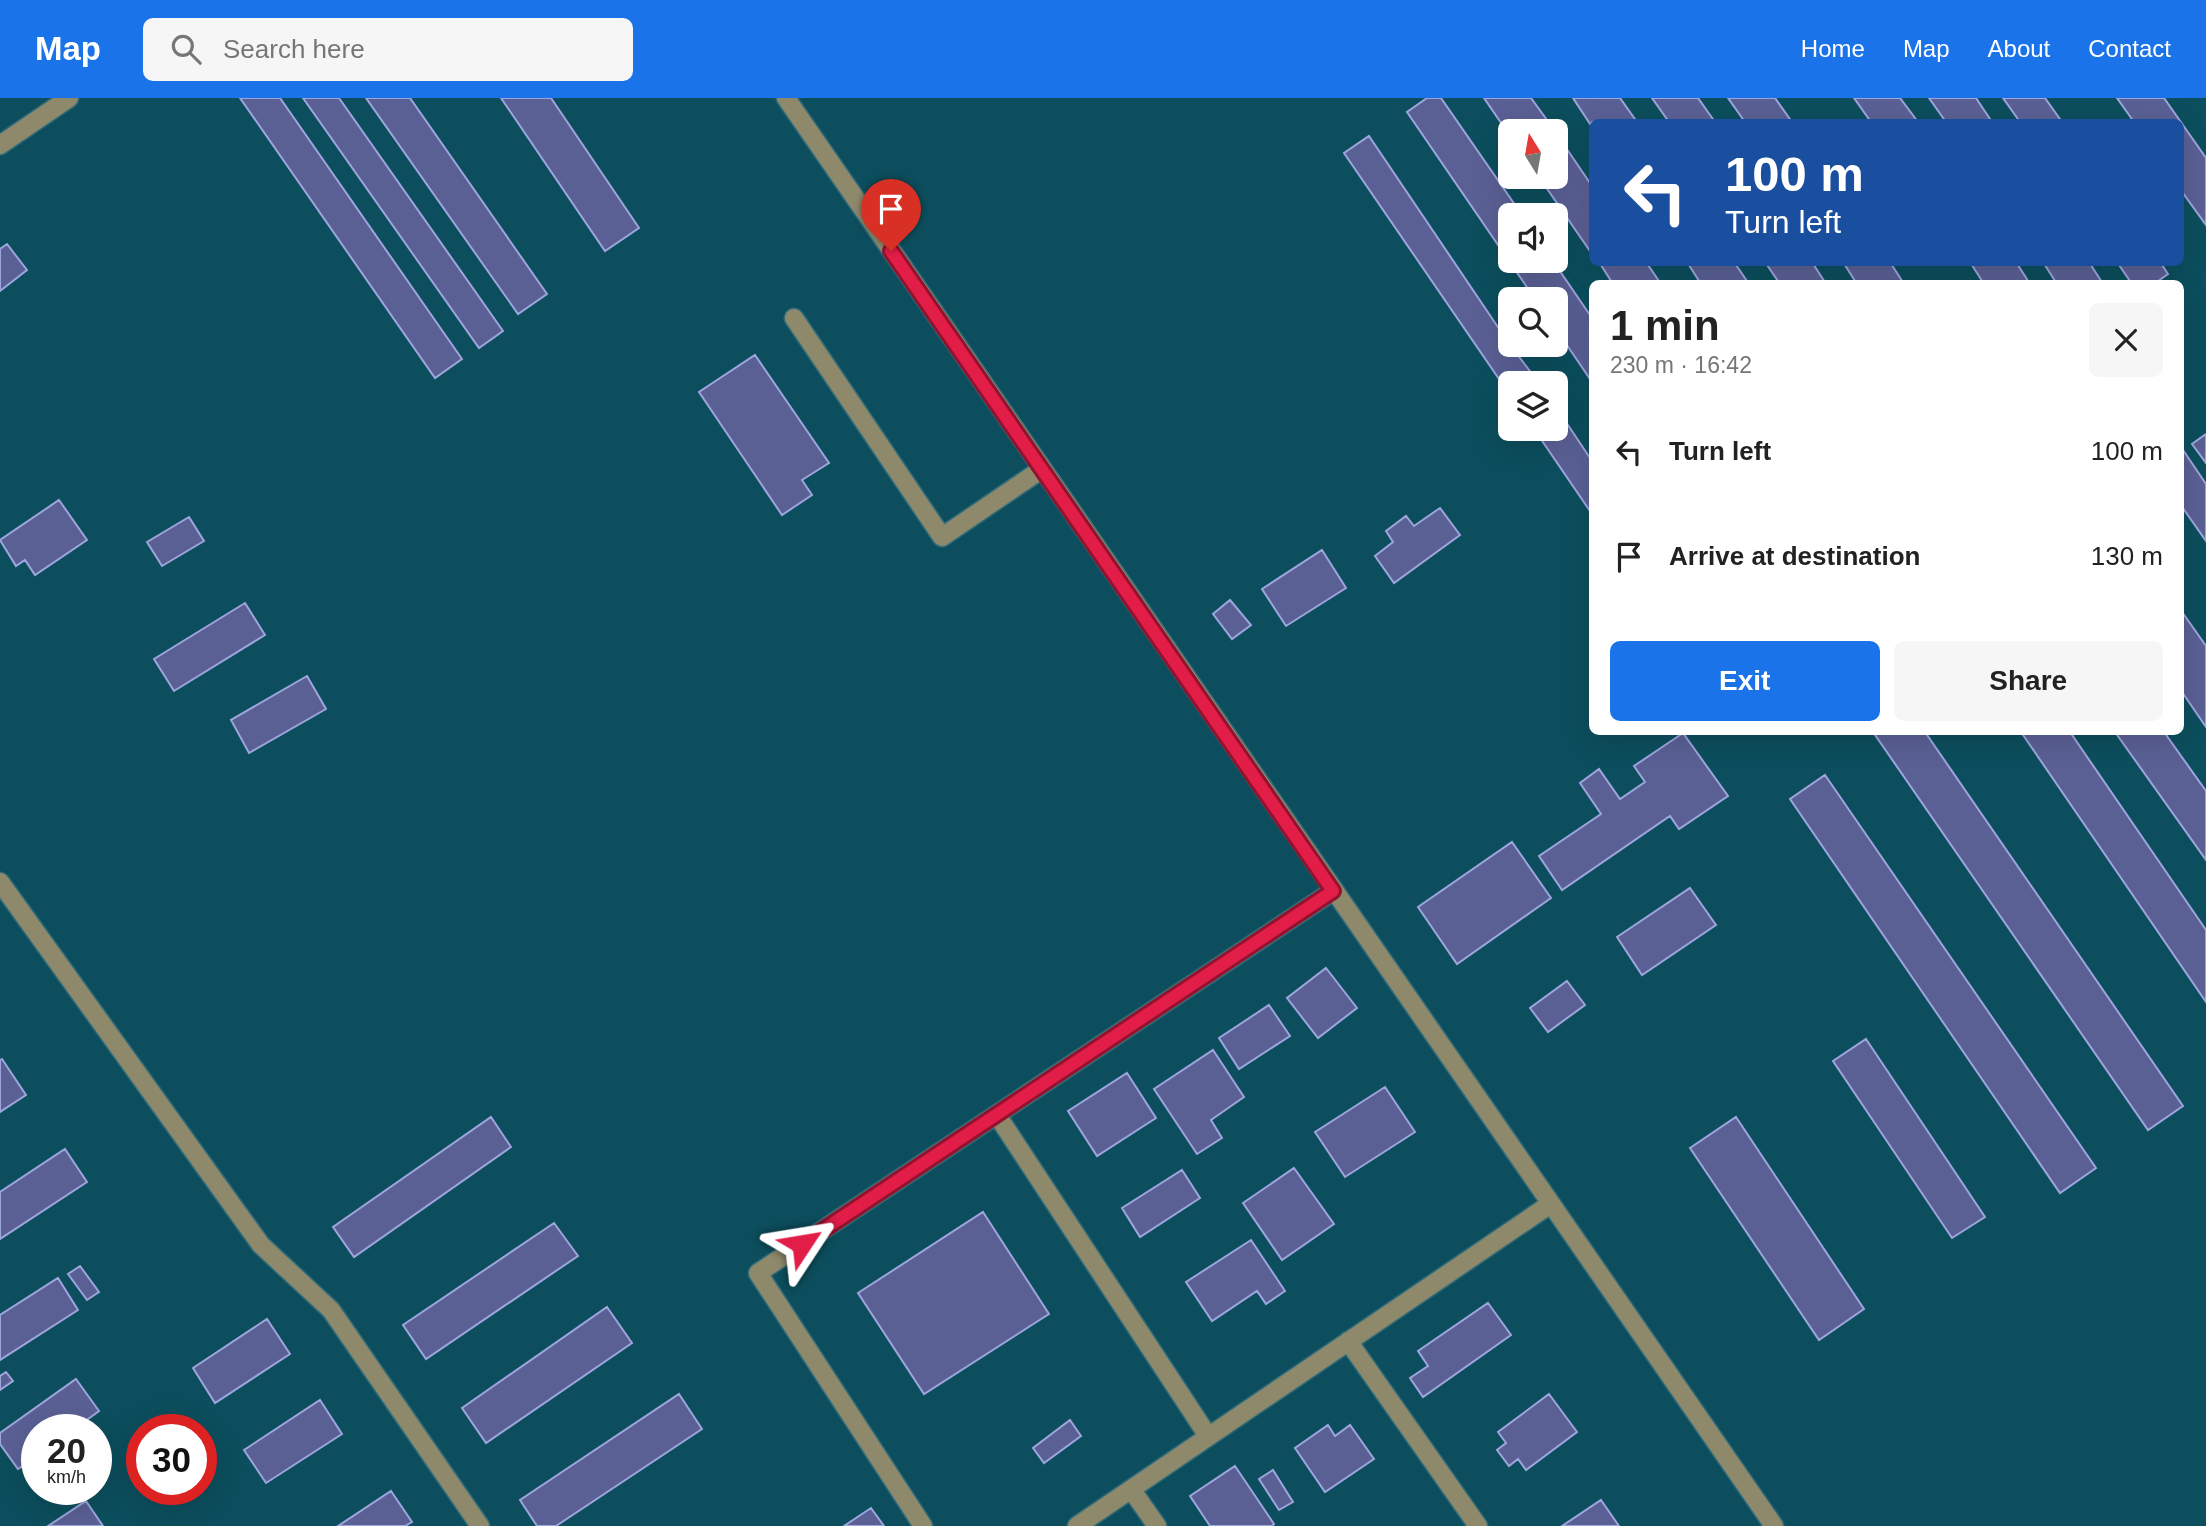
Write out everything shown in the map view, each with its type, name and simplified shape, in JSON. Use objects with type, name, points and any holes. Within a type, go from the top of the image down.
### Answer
[{"type":"street","points":[[0,145],[69,98]]},
{"type":"street","points":[[786,98],[1549,1205],[1774,1526]]},
{"type":"street","points":[[794,318],[942,537],[1042,469]]},
{"type":"street","points":[[0,882],[261,1245],[331,1310],[480,1526]]},
{"type":"street","points":[[923,1526],[758,1273],[1333,891]]},
{"type":"street","points":[[997,1115],[1208,1437]]},
{"type":"street","points":[[1076,1526],[1549,1205]]},
{"type":"street","points":[[1348,1341],[1478,1526]]},
{"type":"street","points":[[1131,1489],[1157,1526]]},
{"type":"building","points":[[240,98],[280,98],[462,359],[435,378]]},
{"type":"building","points":[[303,98],[339,98],[503,331],[479,348]]},
{"type":"building","points":[[366,98],[410,98],[547,294],[518,314]]},
{"type":"building","points":[[501,98],[551,98],[639,228],[605,251]]},
{"type":"building","points":[[1427,98],[1441,98],[1498,180],[1498,189],[1504,189],[1514,203],[1498,203],[1498,245],[1407,112]]},
{"type":"building","points":[[1484,98],[1531,98],[1546,119],[1498,119]]},
{"type":"building","points":[[1573,98],[1620,98],[1635,119],[1589,119],[1589,122]]},
{"type":"building","points":[[1652,98],[1698,98],[1713,119],[1667,119]]},
{"type":"building","points":[[1728,98],[1775,98],[1790,119],[1743,119]]},
{"type":"building","points":[[1854,98],[1900,98],[1916,119],[1869,119]]},
{"type":"building","points":[[1929,98],[1976,98],[1990,119],[1944,119]]},
{"type":"building","points":[[2003,98],[2045,98],[2060,119],[2018,119]]},
{"type":"building","points":[[2117,98],[2164,98],[2179,119],[2132,119]]},
{"type":"building","points":[[2184,127],[2206,158],[2206,225],[2184,195]]},
{"type":"building","points":[[1369,136],[1498,327],[1498,357],[1519,357],[1530,371],[1498,371],[1498,378],[1344,153]]},
{"type":"building","points":[[1568,151],[1589,182],[1589,250],[1568,219],[1568,203],[1557,203],[1547,189],[1568,189]]},
{"type":"building","points":[[7,244],[27,270],[0,291],[0,249]]},
{"type":"building","points":[[1602,266],[1649,266],[1658,280],[1610,280]]},
{"type":"building","points":[[1690,266],[1737,266],[1746,280],[1698,280]]},
{"type":"building","points":[[1768,266],[1815,266],[1823,280],[1777,280]]},
{"type":"building","points":[[1846,266],[1893,266],[1901,280],[1854,280]]},
{"type":"building","points":[[1973,266],[2019,266],[2027,280],[1981,280]]},
{"type":"building","points":[[2046,266],[2092,266],[2100,280],[2054,280]]},
{"type":"building","points":[[2120,266],[2163,266],[2168,274],[2160,280],[2129,280]]},
{"type":"building","points":[[1517,273],[1561,273],[1589,314],[1589,378],[1568,347],[1568,287],[1527,287]]},
{"type":"building","points":[[755,355],[829,463],[802,480],[812,495],[782,515],[699,392]]},
{"type":"building","points":[[1568,425],[1589,456],[1589,510],[1542,441],[1568,441]]},
{"type":"building","points":[[2206,434],[2206,463],[2192,444]]},
{"type":"building","points":[[2184,451],[2206,484],[2206,541],[2184,510]]},
{"type":"building","points":[[59,500],[87,540],[35,575],[25,560],[16,566],[0,540]]},
{"type":"building","points":[[1440,508],[1460,535],[1394,583],[1375,556],[1393,542],[1386,531],[1406,516],[1414,526]]},
{"type":"building","points":[[189,517],[204,541],[162,566],[147,542]]},
{"type":"building","points":[[1322,550],[1346,588],[1286,626],[1262,589]]},
{"type":"building","points":[[1230,600],[1251,625],[1232,639],[1213,614]]},
{"type":"building","points":[[245,603],[265,635],[174,691],[154,659]]},
{"type":"building","points":[[2184,615],[2206,646],[2206,727],[2184,695]]},
{"type":"building","points":[[307,676],[326,709],[249,753],[231,720]]},
{"type":"building","points":[[1680,735],[1684,735],[1728,796],[1679,829],[1670,816],[1562,890],[1539,856],[1601,814],[1580,783],[1599,769],[1620,799],[1645,782],[1634,766]]},
{"type":"building","points":[[1875,735],[1927,735],[2183,1106],[2148,1130]]},
{"type":"building","points":[[2023,735],[2072,735],[2206,930],[2206,1002]]},
{"type":"building","points":[[2117,735],[2166,735],[2206,791],[2206,860]]},
{"type":"building","points":[[1825,775],[2096,1168],[2060,1193],[1790,799]]},
{"type":"building","points":[[1512,842],[1551,898],[1457,964],[1418,907]]},
{"type":"building","points":[[1690,888],[1716,925],[1642,975],[1617,937]]},
{"type":"building","points":[[1326,968],[1357,1008],[1318,1038],[1287,998]]},
{"type":"building","points":[[1567,981],[1585,1005],[1548,1032],[1530,1008]]},
{"type":"building","points":[[1269,1005],[1290,1036],[1239,1069],[1219,1038]]},
{"type":"building","points":[[1866,1039],[1985,1217],[1952,1238],[1833,1061]]},
{"type":"building","points":[[1213,1050],[1244,1097],[1211,1120],[1222,1138],[1197,1154],[1154,1089]]},
{"type":"building","points":[[2,1059],[26,1095],[0,1112],[0,1060]]},
{"type":"building","points":[[1127,1073],[1156,1118],[1097,1156],[1068,1111]]},
{"type":"building","points":[[1385,1087],[1415,1132],[1345,1177],[1315,1132]]},
{"type":"building","points":[[491,1117],[511,1147],[354,1257],[333,1227]]},
{"type":"building","points":[[1736,1117],[1864,1309],[1819,1340],[1690,1148]]},
{"type":"building","points":[[65,1149],[87,1182],[0,1239],[0,1192]]},
{"type":"building","points":[[1294,1168],[1334,1224],[1282,1260],[1243,1203]]},
{"type":"building","points":[[1182,1170],[1200,1198],[1140,1237],[1122,1208]]},
{"type":"building","points":[[983,1212],[1049,1314],[924,1394],[858,1293]]},
{"type":"building","points":[[554,1223],[578,1256],[426,1359],[403,1325]]},
{"type":"building","points":[[1251,1240],[1285,1291],[1266,1304],[1257,1291],[1212,1321],[1186,1282]]},
{"type":"building","points":[[80,1266],[99,1292],[87,1300],[68,1274]]},
{"type":"building","points":[[58,1278],[78,1310],[0,1360],[0,1315]]},
{"type":"building","points":[[1488,1303],[1511,1335],[1423,1397],[1410,1378],[1428,1366],[1418,1351]]},
{"type":"building","points":[[607,1307],[632,1343],[486,1443],[462,1408]]},
{"type":"building","points":[[267,1319],[290,1354],[215,1403],[193,1368]]},
{"type":"building","points":[[6,1372],[13,1381],[0,1390],[0,1376]]},
{"type":"building","points":[[76,1379],[99,1411],[95,1414],[27,1414]]},
{"type":"building","points":[[679,1394],[702,1429],[556,1526],[537,1526],[520,1500]]},
{"type":"building","points":[[1549,1394],[1577,1432],[1526,1470],[1518,1459],[1509,1466],[1497,1450],[1506,1443],[1498,1432]]},
{"type":"building","points":[[320,1400],[342,1434],[266,1483],[244,1450]]},
{"type":"building","points":[[21,1418],[21,1467],[18,1469],[0,1444],[0,1433]]},
{"type":"building","points":[[1070,1420],[1081,1436],[1044,1463],[1033,1448]]},
{"type":"building","points":[[1328,1425],[1335,1436],[1350,1425],[1374,1459],[1325,1492],[1295,1448]]},
{"type":"building","points":[[1235,1466],[1274,1524],[1272,1526],[1210,1526],[1190,1496]]},
{"type":"building","points":[[1273,1470],[1293,1502],[1279,1510],[1259,1479]]},
{"type":"building","points":[[391,1491],[412,1522],[405,1526],[338,1526]]},
{"type":"building","points":[[1601,1500],[1619,1526],[1562,1526]]},
{"type":"building","points":[[80,1505],[89,1505],[103,1526],[48,1526]]},
{"type":"building","points":[[871,1508],[884,1526],[844,1526]]},
{"type":"route","points":[[802,1244],[1333,891],[891,251]]}]
